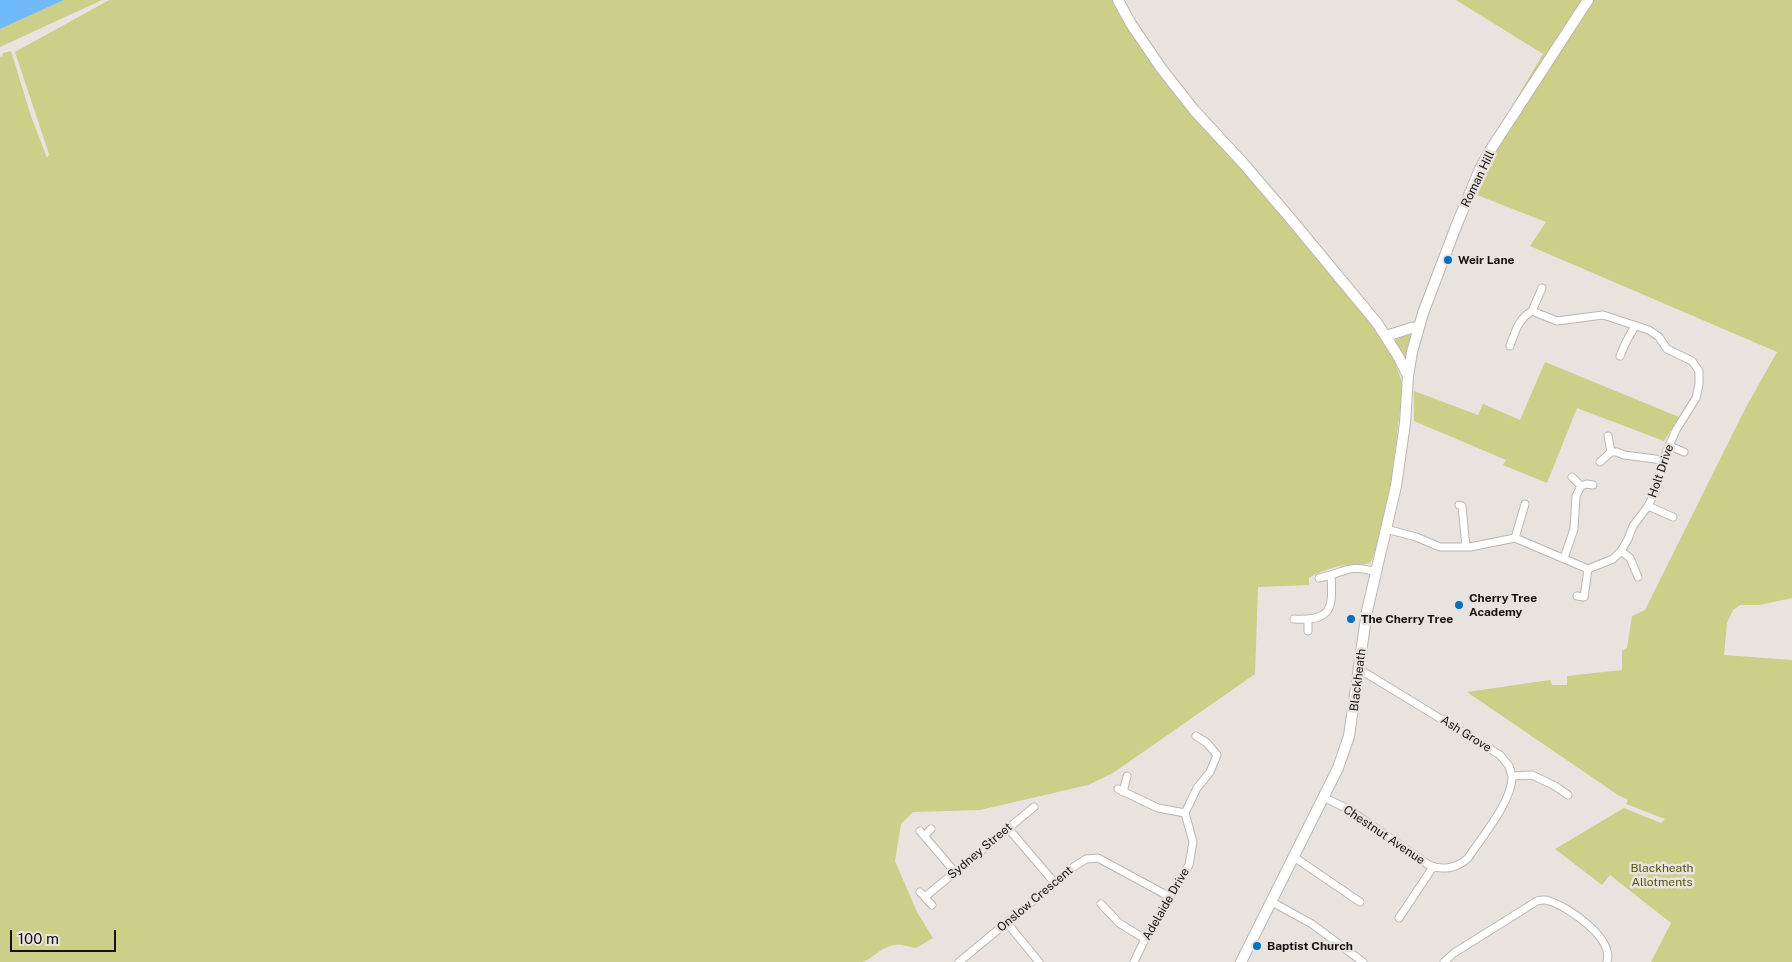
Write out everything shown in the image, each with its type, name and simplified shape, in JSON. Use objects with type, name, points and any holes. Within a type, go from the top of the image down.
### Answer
[{"type":"main road","points":[[1118,0],[1131,24],[1194,110],[1244,163],[1386,336],[1408,376]]},
{"type":"main road","name":"Roman Hill","points":[[1408,376],[1419,327],[1444,258],[1480,169],[1491,149],[1588,0]]},
{"type":"main road","points":[[1386,336],[1419,327]]},
{"type":"main road","name":"Blackheath","points":[[1241,962],[1338,768],[1349,736],[1367,611],[1396,486],[1404,432],[1408,376]]},
{"type":"street","points":[[1510,346],[1517,325],[1524,316],[1532,311],[1542,288]]},
{"type":"street","name":"Holt Drive","points":[[1532,311],[1556,321],[1602,315],[1649,330],[1659,337],[1668,349],[1692,360],[1699,371],[1696,398],[1676,430],[1662,460],[1657,485],[1648,506],[1633,526],[1628,539],[1614,559],[1588,569]]},
{"type":"street","points":[[1620,356],[1635,326]]},
{"type":"street","points":[[1608,436],[1611,452]]},
{"type":"street","points":[[1669,446],[1684,452]]},
{"type":"street","points":[[1611,452],[1662,460]]},
{"type":"street","points":[[1600,462],[1611,452]]},
{"type":"street","points":[[1572,477],[1581,486]]},
{"type":"street","points":[[1564,558],[1574,529],[1576,496],[1581,486],[1593,484]]},
{"type":"street","points":[[1515,538],[1524,514],[1525,504]]},
{"type":"street","points":[[1462,506],[1466,547]]},
{"type":"street","points":[[1648,506],[1673,517]]},
{"type":"street","points":[[1386,529],[1416,536],[1440,547],[1466,547],[1515,538],[1588,569],[1584,597],[1578,596]]},
{"type":"street","points":[[1620,551],[1630,558],[1638,577]]},
{"type":"street","points":[[1319,578],[1346,568],[1364,568],[1376,572]]},
{"type":"street","points":[[1294,619],[1308,620],[1322,616],[1330,606],[1332,598],[1331,575]]},
{"type":"street","points":[[1308,620],[1308,631]]},
{"type":"street","name":"Ash Grove","points":[[1359,669],[1500,755],[1509,766],[1512,776]]},
{"type":"street","points":[[1127,776],[1121,790],[1158,808],[1184,814],[1197,788],[1210,772],[1217,755],[1199,740]]},
{"type":"street","points":[[1512,776],[1532,775],[1555,786],[1568,795]]},
{"type":"street","name":"Chestnut Avenue","points":[[1323,798],[1348,809],[1433,867],[1451,868],[1461,865],[1468,858],[1506,800],[1512,784],[1512,776]]},
{"type":"street","name":"Sydney Street","points":[[932,905],[923,894],[955,872],[1034,807]]},
{"type":"street","name":"Adelaide Drive","points":[[1134,962],[1189,864],[1193,842],[1184,814]]},
{"type":"street","points":[[1008,828],[1054,882]]},
{"type":"street","points":[[931,829],[922,834],[955,872]]},
{"type":"street","points":[[1294,857],[1360,902]]},
{"type":"street","name":"Onslow Crescent","points":[[959,962],[1054,882],[1081,862],[1092,858],[1098,858],[1170,897]]},
{"type":"street","points":[[1399,918],[1401,908],[1433,867]]},
{"type":"street","points":[[1444,962],[1454,953],[1537,901],[1547,900],[1567,909],[1592,928],[1600,937],[1608,957],[1607,962]]},
{"type":"street","points":[[1272,902],[1320,928],[1363,962]]},
{"type":"street","points":[[1101,904],[1119,923],[1146,939]]},
{"type":"street","points":[[1007,923],[1037,959],[1028,962]]},
{"type":"green space","points":[[64,0],[102,0],[0,47],[0,29]]},
{"type":"green space","points":[[109,0],[1118,0],[1161,68],[1377,323],[1394,360],[1403,385],[1391,484],[1371,562],[1327,570],[1309,578],[1309,585],[1258,587],[1255,674],[1113,773],[1088,785],[980,810],[913,812],[901,824],[895,861],[917,912],[933,938],[916,948],[900,945],[891,946],[863,962],[0,962],[0,56],[2,57],[3,53],[11,51],[31,116],[47,158],[49,154],[15,52]]},
{"type":"green space","name":"Blackheath Allotments","points":[[1456,0],[1792,0],[1792,598],[1759,605],[1740,605],[1733,610],[1727,623],[1724,655],[1792,660],[1792,962],[1651,962],[1671,923],[1610,875],[1602,885],[1555,849],[1624,808],[1661,823],[1665,819],[1626,804],[1628,800],[1467,692],[1550,680],[1552,685],[1567,685],[1567,676],[1622,670],[1622,651],[1627,648],[1632,616],[1645,610],[1745,409],[1777,352],[1530,246],[1546,222],[1477,195],[1468,187],[1483,155],[1543,54]]},
{"type":"green space","points":[[1413,332],[1406,366],[1394,344],[1397,337]]},
{"type":"green space","points":[[1545,362],[1679,417],[1664,441],[1577,408],[1547,483],[1503,465],[1506,460],[1414,421],[1414,391],[1478,415],[1483,404],[1520,420]]},
{"type":"water","points":[[0,0],[64,0],[0,29]]},
{"type":"place","name":"Weir Lane","points":[[1448,260]]},
{"type":"place","name":"Cherry Tree Academy","points":[[1459,605]]},
{"type":"place","name":"The Cherry Tree","points":[[1351,619]]},
{"type":"place","name":"Baptist Church","points":[[1257,946]]}]
